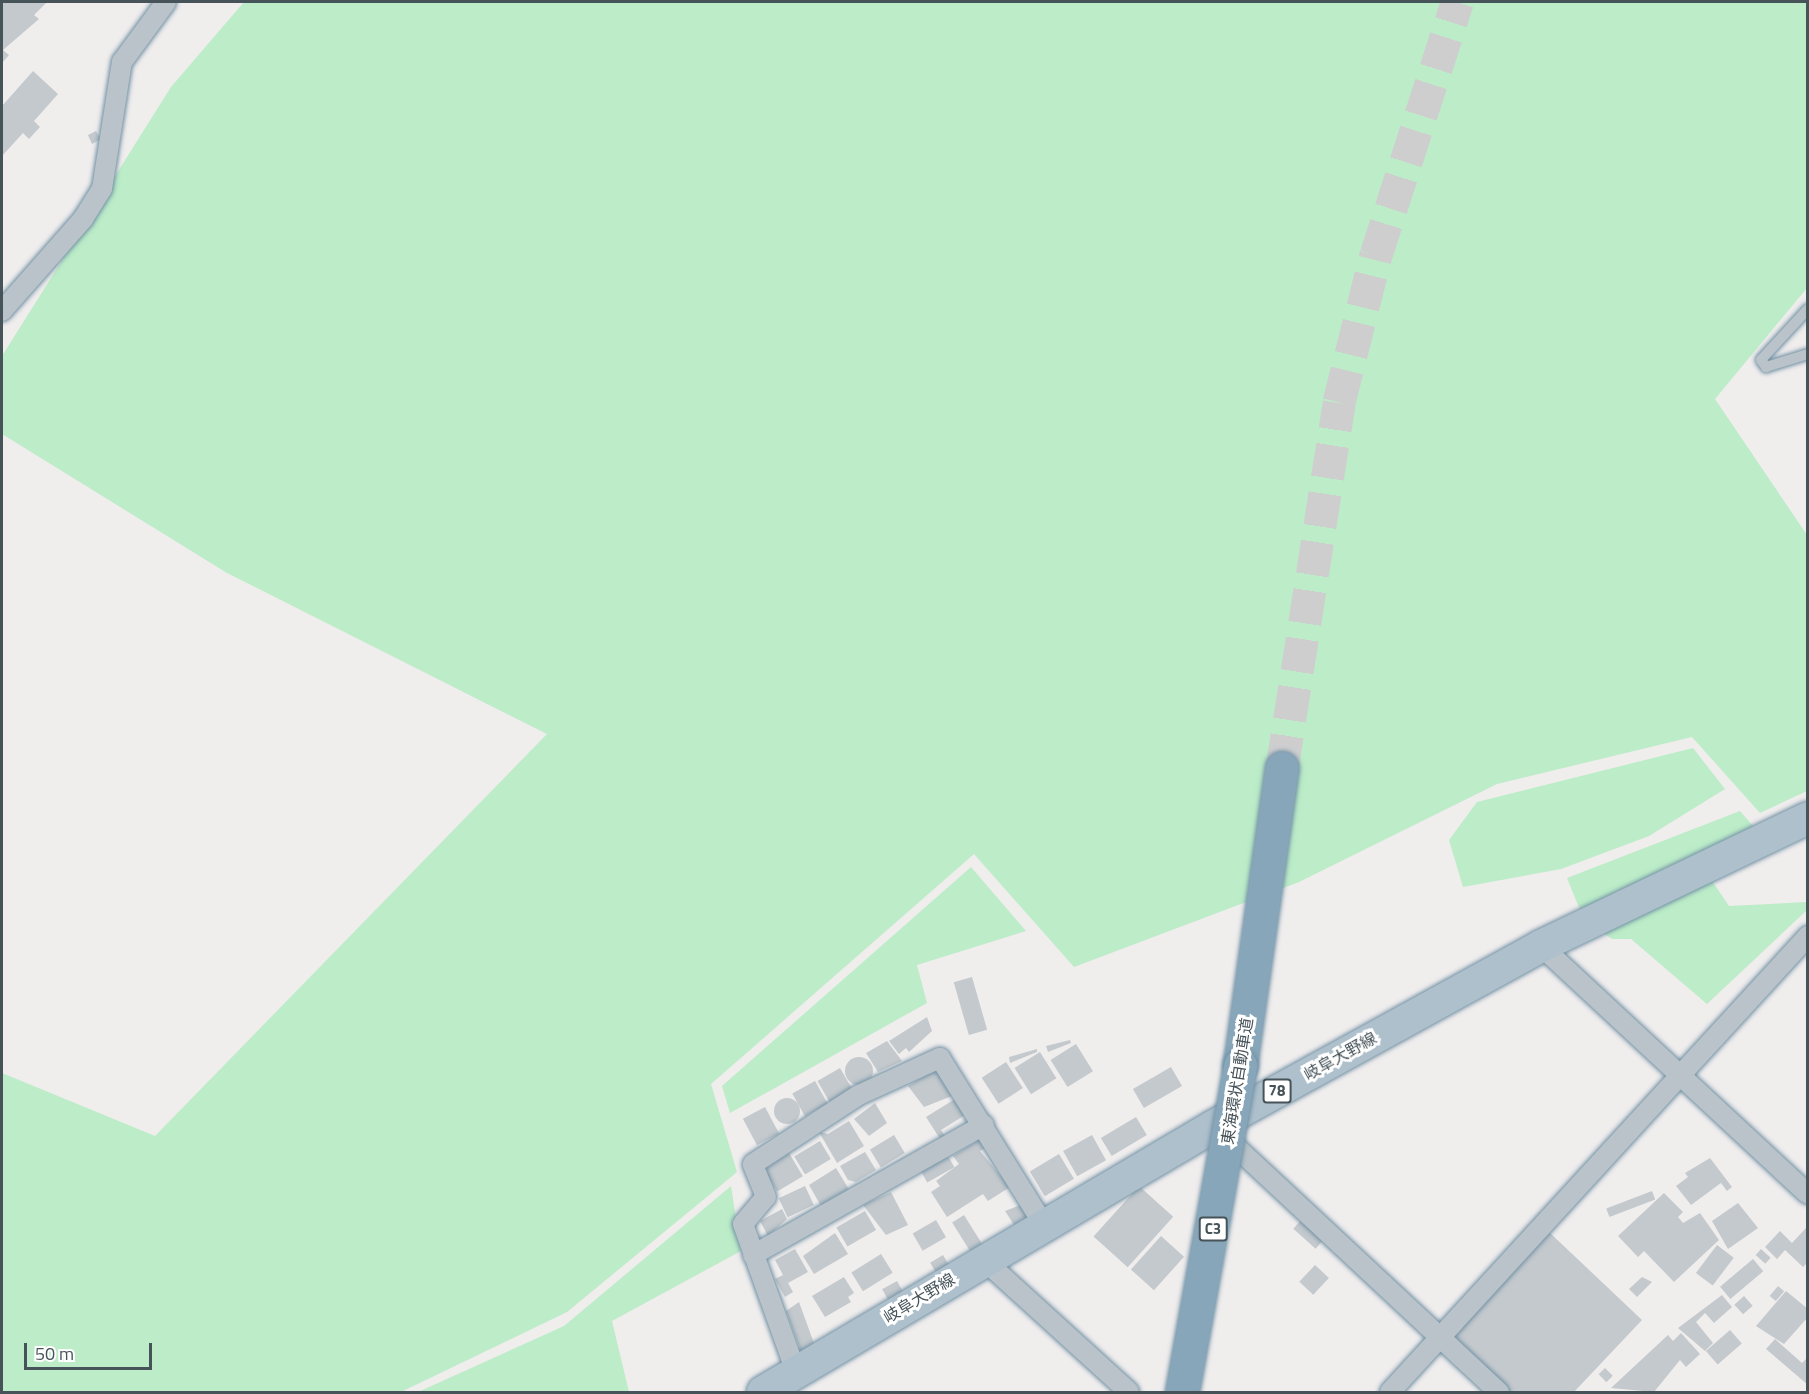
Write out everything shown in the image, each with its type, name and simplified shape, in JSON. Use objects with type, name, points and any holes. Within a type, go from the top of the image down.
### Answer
[{"type":"highway","name":"東海環状自動車道","points":[[1182,1392],[1240,1065],[1282,768]]},
{"type":"main road","name":"岐阜大野線","points":[[763,1392],[1214,1126],[1541,946],[1808,818]]},
{"type":"street","points":[[2,311],[83,219],[102,189],[123,62],[166,2]]},
{"type":"street","points":[[1390,1392],[1679,1073],[1808,936]]},
{"type":"street","points":[[1541,946],[1808,1194]]},
{"type":"street","points":[[796,1372],[743,1224],[766,1197],[753,1164],[859,1095],[940,1058],[984,1125],[1044,1225]]},
{"type":"street","points":[[753,1256],[984,1125]]},
{"type":"street","points":[[1214,1126],[1499,1392]]},
{"type":"street","points":[[984,1260],[1129,1392]]},
{"type":"lane","points":[[1808,309],[1761,360],[1766,367],[1808,354]]},
{"type":"green space","points":[[244,2],[1807,2],[1807,288],[1715,399],[1807,535],[1807,791],[1760,813],[1692,737],[1497,784],[1299,882],[1074,967],[974,854],[711,1084],[737,1172],[567,1312],[401,1392],[2,1392],[2,1073],[155,1136],[547,734],[227,573],[2,434],[2,356],[171,87]]},
{"type":"green space","points":[[1693,748],[1725,789],[1649,836],[1561,869],[1463,887],[1449,840],[1477,802]]},
{"type":"green space","points":[[1740,811],[1754,827],[1580,910],[1567,878]]},
{"type":"green space","points":[[971,867],[1026,931],[917,965],[927,1003],[730,1113],[722,1086]]},
{"type":"green space","points":[[1708,875],[1729,906],[1807,902],[1807,910],[1707,1004],[1631,939],[1612,939],[1598,929]]},
{"type":"green space","points":[[731,1186],[741,1251],[612,1321],[629,1392],[418,1392],[564,1326]]},
{"type":"building","points":[[2,2],[47,2],[34,15],[39,19],[3,50],[9,55],[2,63]]},
{"type":"building","points":[[33,71],[58,94],[34,121],[40,127],[29,139],[23,133],[2,156],[2,106]]},
{"type":"building","points":[[96,131],[101,139],[92,144],[88,135]]},
{"type":"building","points":[[972,977],[987,1030],[969,1035],[954,982]]},
{"type":"building","points":[[927,1017],[932,1031],[909,1052],[906,1048],[899,1054],[889,1041]]},
{"type":"building","points":[[1070,1040],[1071,1043],[1048,1052],[1046,1046]]},
{"type":"building","points":[[887,1041],[902,1061],[878,1072],[866,1053]]},
{"type":"building","points":[[1076,1044],[1093,1071],[1068,1087],[1051,1060]]},
{"type":"building","points":[[1037,1049],[1037,1052],[1010,1063],[1009,1057]]},
{"type":"building","points":[[1040,1052],[1056,1078],[1031,1094],[1015,1068]]},
{"type":"building","points":[[859,1057],[869,1061],[873,1071],[869,1081],[859,1085],[849,1081],[845,1071],[849,1061]]},
{"type":"building","points":[[1006,1062],[1023,1088],[999,1104],[982,1078]]},
{"type":"building","points":[[1171,1067],[1182,1086],[1144,1108],[1133,1089]]},
{"type":"building","points":[[840,1068],[852,1089],[829,1102],[817,1081]]},
{"type":"building","points":[[936,1069],[952,1096],[924,1107],[908,1086]]},
{"type":"building","points":[[815,1081],[828,1104],[805,1116],[792,1094]]},
{"type":"building","points":[[787,1098],[796,1102],[800,1111],[796,1120],[787,1124],[778,1120],[774,1111],[778,1102]]},
{"type":"building","points":[[955,1099],[965,1115],[941,1130],[947,1139],[942,1142],[926,1117]]},
{"type":"building","points":[[875,1103],[887,1123],[869,1136],[854,1119]]},
{"type":"building","points":[[765,1107],[779,1133],[757,1145],[743,1119]]},
{"type":"building","points":[[1136,1117],[1147,1135],[1112,1156],[1101,1138]]},
{"type":"building","points":[[849,1121],[864,1146],[837,1163],[819,1132],[828,1134]]},
{"type":"building","points":[[894,1135],[905,1153],[881,1167],[870,1149]]},
{"type":"building","points":[[1092,1135],[1106,1160],[1077,1176],[1063,1151]]},
{"type":"building","points":[[980,1139],[986,1148],[980,1151],[1010,1187],[988,1201],[983,1194],[947,1217],[931,1192],[940,1186],[936,1181],[959,1164],[953,1156]]},
{"type":"building","points":[[820,1141],[831,1159],[805,1174],[794,1156]]},
{"type":"building","points":[[865,1152],[876,1170],[856,1182],[848,1180],[840,1166]]},
{"type":"building","points":[[789,1153],[803,1176],[777,1192],[763,1168]]},
{"type":"building","points":[[1059,1154],[1074,1179],[1045,1196],[1030,1172]]},
{"type":"building","points":[[948,1156],[954,1167],[927,1182],[921,1171]]},
{"type":"building","points":[[1710,1158],[1732,1187],[1727,1191],[1721,1183],[1691,1205],[1676,1186],[1688,1177],[1685,1173]]},
{"type":"building","points":[[836,1168],[853,1196],[847,1200],[842,1193],[821,1206],[809,1185]]},
{"type":"building","points":[[805,1186],[814,1205],[788,1217],[779,1198]]},
{"type":"building","points":[[1139,1186],[1173,1217],[1128,1267],[1093,1237]]},
{"type":"building","points":[[1652,1191],[1655,1199],[1609,1217],[1606,1209]]},
{"type":"building","points":[[891,1192],[908,1225],[886,1235],[863,1205]]},
{"type":"building","points":[[1664,1193],[1683,1212],[1678,1217],[1683,1223],[1700,1213],[1719,1240],[1674,1282],[1644,1251],[1638,1257],[1618,1236]]},
{"type":"building","points":[[1738,1203],[1758,1228],[1728,1249],[1712,1221]]},
{"type":"building","points":[[1023,1204],[1030,1215],[1014,1225],[1005,1211]]},
{"type":"building","points":[[782,1209],[787,1219],[768,1236],[760,1221]]},
{"type":"building","points":[[865,1211],[876,1230],[847,1247],[836,1228]]},
{"type":"building","points":[[964,1215],[982,1244],[970,1251],[952,1222]]},
{"type":"building","points":[[1302,1219],[1324,1239],[1316,1249],[1293,1229]]},
{"type":"building","points":[[936,1220],[946,1237],[923,1251],[913,1234]]},
{"type":"building","points":[[1806,1228],[1808,1262],[1803,1267],[1785,1250],[1777,1259],[1765,1247],[1780,1231],[1792,1243]]},
{"type":"building","points":[[1549,1232],[1642,1320],[1574,1392],[1510,1392],[1451,1337]]},
{"type":"building","points":[[835,1233],[848,1254],[814,1274],[803,1256]]},
{"type":"building","points":[[1161,1236],[1184,1257],[1154,1290],[1131,1269]]},
{"type":"building","points":[[1717,1245],[1734,1258],[1713,1286],[1696,1273]]},
{"type":"building","points":[[795,1249],[808,1272],[788,1283],[793,1292],[785,1297],[775,1279],[783,1275],[775,1260]]},
{"type":"building","points":[[1761,1249],[1771,1258],[1765,1264],[1756,1255]]},
{"type":"building","points":[[881,1254],[893,1273],[863,1291],[851,1273]]},
{"type":"building","points":[[943,1255],[949,1265],[936,1273],[930,1263]]},
{"type":"building","points":[[1753,1259],[1763,1271],[1730,1299],[1720,1287]]},
{"type":"building","points":[[1315,1265],[1329,1278],[1313,1295],[1299,1282]]},
{"type":"building","points":[[844,1277],[854,1293],[848,1297],[851,1302],[825,1317],[812,1296]]},
{"type":"building","points":[[1642,1277],[1652,1282],[1637,1297],[1629,1289]]},
{"type":"building","points":[[897,1281],[903,1292],[888,1301],[882,1289]]},
{"type":"building","points":[[1778,1286],[1784,1291],[1776,1301],[1770,1296]]},
{"type":"building","points":[[1786,1291],[1808,1309],[1808,1317],[1784,1344],[1756,1326]]},
{"type":"building","points":[[1722,1295],[1732,1307],[1714,1323],[1705,1313],[1696,1322],[1713,1343],[1705,1351],[1678,1328]]},
{"type":"building","points":[[1744,1296],[1753,1306],[1743,1314],[1734,1305]]},
{"type":"building","points":[[799,1302],[815,1346],[802,1354],[786,1311]]},
{"type":"building","points":[[1730,1330],[1742,1344],[1718,1365],[1706,1351]]},
{"type":"building","points":[[1681,1333],[1700,1354],[1686,1367],[1680,1360],[1654,1392],[1611,1388],[1668,1335],[1673,1341]]},
{"type":"building","points":[[1775,1339],[1802,1363],[1808,1357],[1808,1385],[1766,1349]]},
{"type":"building","points":[[1605,1368],[1613,1376],[1606,1382],[1599,1374]]},
{"type":"tunnel","points":[[1282,768],[1339,402],[1376,255],[1457,2]]}]
